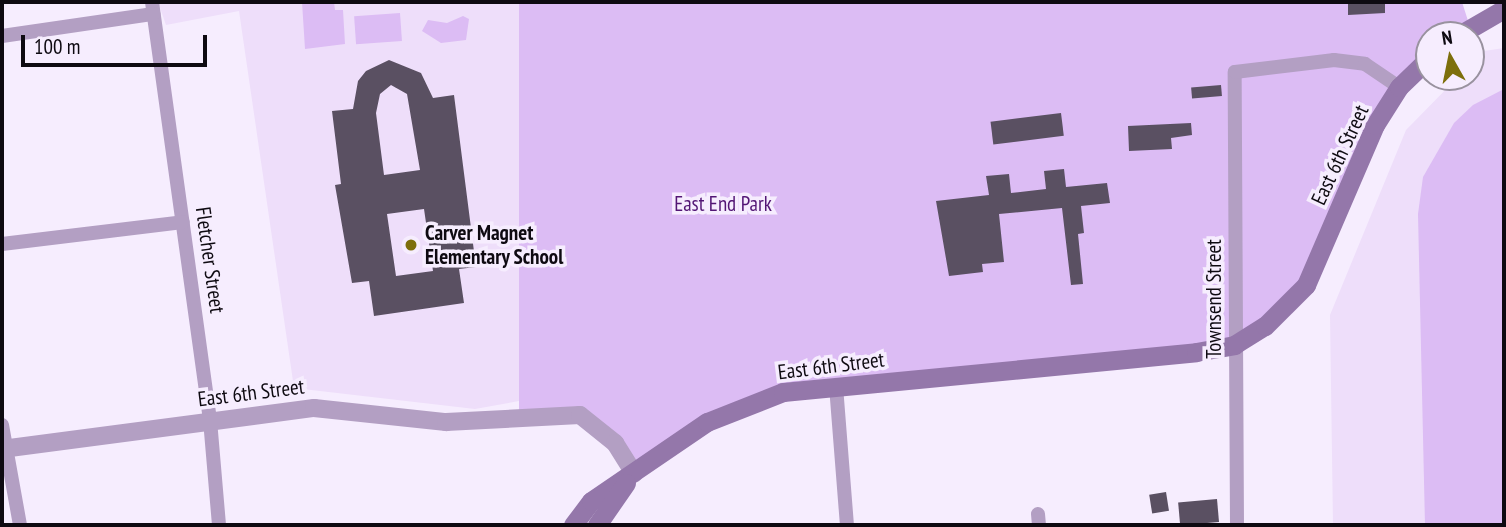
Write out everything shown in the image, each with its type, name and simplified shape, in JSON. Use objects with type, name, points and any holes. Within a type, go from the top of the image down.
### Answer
[{"type":"main road","points":[[1483,21],[1504,9]]},
{"type":"main road","name":"East 6th Street","points":[[634,473],[707,422],[783,392],[1196,352],[1234,345],[1265,326],[1306,285],[1360,155],[1399,88],[1415,72]]},
{"type":"main road","points":[[573,525],[591,501],[634,473]]},
{"type":"main road","points":[[597,525],[634,473]]},
{"type":"street","points":[[2,36],[153,8]]},
{"type":"street","name":"Fletcher Street","points":[[153,8],[210,420],[219,525]]},
{"type":"street","name":"Townsend Street","points":[[1237,525],[1234,345],[1235,72],[1334,60],[1365,64],[1399,88]]},
{"type":"street","points":[[2,244],[183,222]]},
{"type":"street","points":[[836,386],[847,525]]},
{"type":"street","name":"East 6th Street","points":[[5,448],[314,408],[456,422],[580,415],[615,443],[634,473]]},
{"type":"street","points":[[2,425],[20,525]]},
{"type":"shaded area","points":[[158,2],[519,2],[519,401],[475,409],[294,388],[239,11],[166,25]]},
{"type":"shaded area","points":[[1504,48],[1504,525],[1333,525],[1330,315],[1406,130],[1444,91],[1485,91],[1485,51]]},
{"type":"green space","points":[[302,2],[334,2],[335,10],[343,10],[345,44],[305,49]]},
{"type":"green space","name":"East End Park","points":[[519,2],[1462,2],[1468,21],[1415,21],[1415,74],[1399,87],[1306,285],[1234,345],[753,404],[634,473],[580,415],[519,420]]},
{"type":"green space","points":[[400,13],[402,41],[356,44],[354,16]]},
{"type":"green space","points":[[463,16],[469,19],[466,40],[441,43],[422,31],[428,20],[447,23]]},
{"type":"green space","points":[[1504,89],[1504,525],[1425,525],[1418,214],[1423,177],[1454,123],[1473,105]]},
{"type":"building","points":[[1348,2],[1385,2],[1385,13],[1348,15]]},
{"type":"building","points":[[389,60],[421,73],[433,98],[454,95],[476,267],[459,269],[464,303],[374,316],[369,281],[352,283],[335,185],[341,184],[332,111],[353,109],[358,81],[366,71]],"holes":[[[391,85],[407,94],[420,170],[384,175],[376,113],[380,94]],[[424,209],[433,271],[396,276],[387,214]]]},
{"type":"building","points":[[1221,85],[1222,96],[1192,99],[1191,88]]},
{"type":"building","points":[[1061,113],[1064,136],[993,144],[991,122]]},
{"type":"building","points":[[1191,123],[1192,135],[1171,138],[1172,149],[1129,151],[1128,126]]},
{"type":"building","points":[[1064,169],[1066,187],[1107,183],[1110,203],[1081,206],[1084,233],[1078,234],[1083,284],[1071,285],[1062,208],[999,214],[1004,262],[982,264],[983,272],[949,276],[936,201],[989,195],[986,176],[1009,174],[1011,193],[1046,189],[1044,171]]},
{"type":"building","points":[[1166,492],[1169,511],[1152,513],[1149,495]]},
{"type":"building","points":[[1217,499],[1219,522],[1180,525],[1178,502]]},
{"type":"place","name":"Carver Magnet Elementary School","points":[[411,245]]}]
